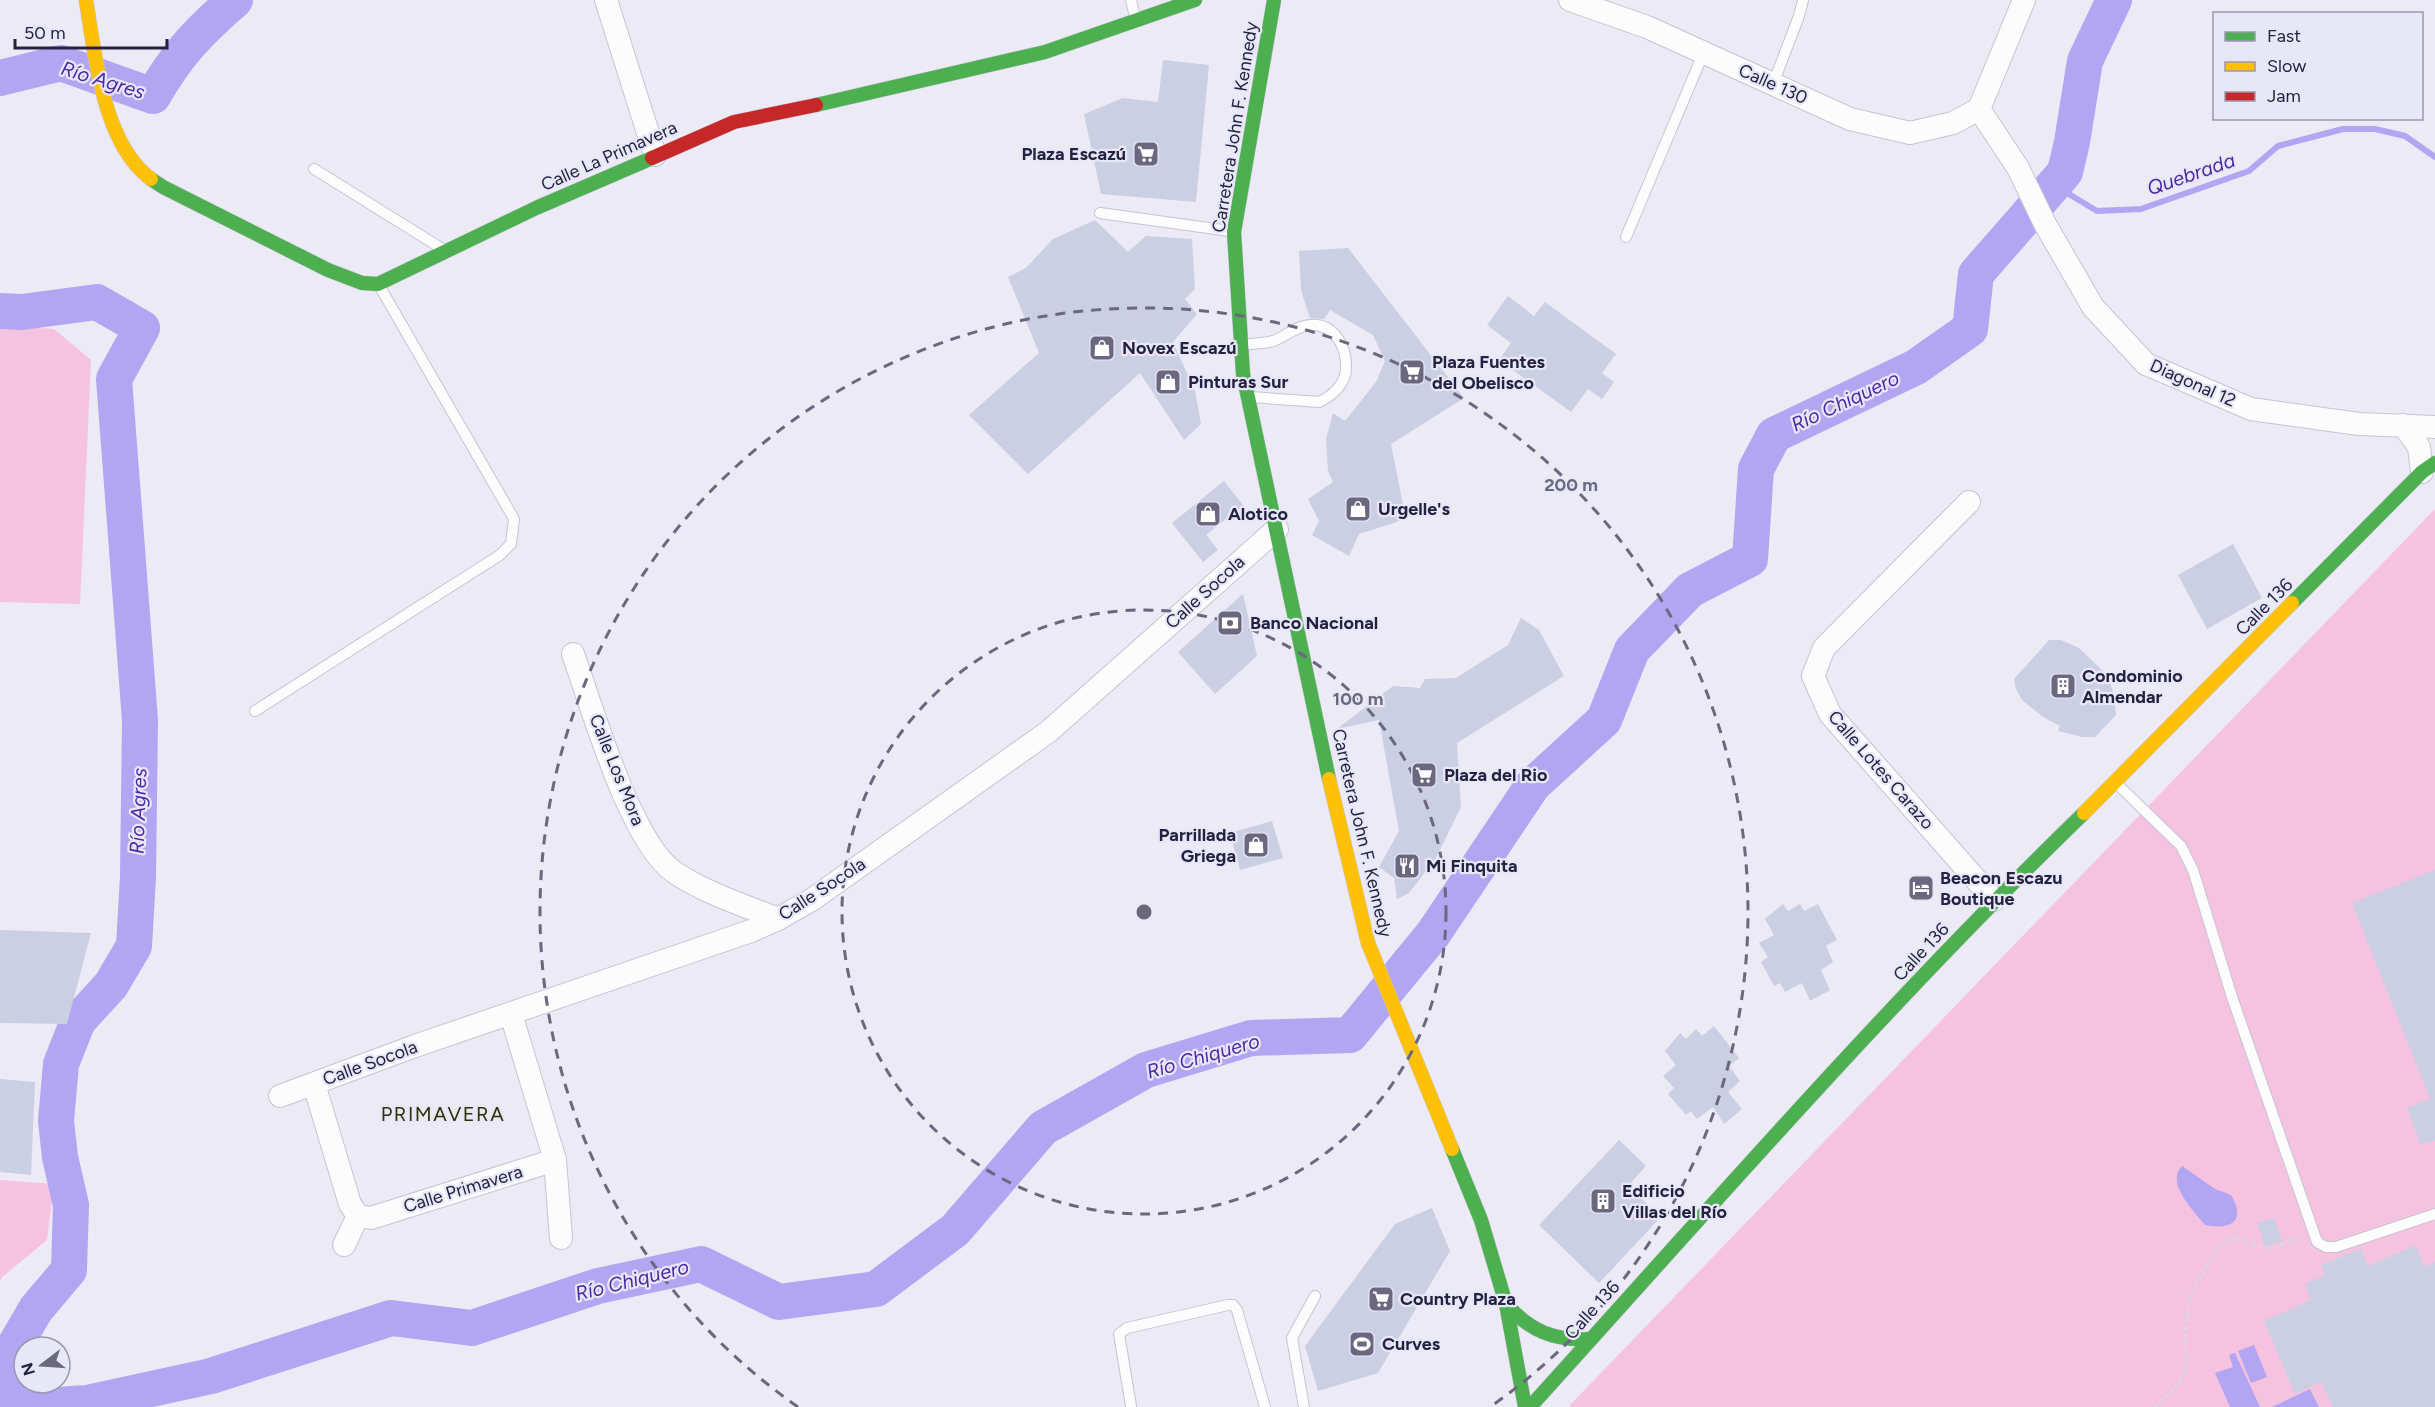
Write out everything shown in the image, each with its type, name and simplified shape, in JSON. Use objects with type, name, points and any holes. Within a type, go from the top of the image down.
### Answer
[{"type":"street","points":[[86,0],[93,46],[107,103],[117,134],[139,168],[163,187],[328,270],[362,284],[378,284]]},
{"type":"street","points":[[606,0],[655,154]]},
{"type":"street","name":"Calle La Primavera","points":[[378,284],[655,154],[734,122],[887,90],[1046,52],[1195,0]]},
{"type":"street","name":"Carretera John F. Kennedy","points":[[1274,0],[1234,232],[1243,374],[1342,842],[1368,943],[1468,1186],[1506,1304],[1528,1407]]},
{"type":"street","name":"Calle 130","points":[[1570,0],[1647,27],[1850,119],[1910,133],[1953,123],[1979,109]]},
{"type":"street","points":[[1979,109],[2024,0]]},
{"type":"street","name":"Diagonal 12","points":[[1979,109],[2018,168],[2045,224],[2094,307],[2146,364],[2251,408],[2359,424],[2435,427]]},
{"type":"street","points":[[2403,425],[2419,447],[2428,468]]},
{"type":"street","name":"Calle 136","points":[[1528,1407],[1994,900],[2116,782],[2428,468]]},
{"type":"street","name":"Calle Lotes Carazo","points":[[1969,502],[1824,648],[1813,676],[1830,714],[1994,900]]},
{"type":"street","name":"Calle Socola","points":[[280,1096],[415,1046],[751,931],[778,919],[813,899],[1048,732],[1276,529]]},
{"type":"street","name":"Calle Los Mora","points":[[573,654],[612,764],[647,843],[673,871],[719,895],[778,919]]},
{"type":"street","points":[[511,1014],[555,1160],[561,1238]]},
{"type":"street","points":[[314,1084],[350,1204],[358,1216],[344,1245]]},
{"type":"street","name":"Calle Primavera","points":[[358,1216],[371,1218],[555,1160]]},
{"type":"street","points":[[1506,1304],[1534,1331],[1552,1338],[1571,1341],[1590,1339]]},
{"type":"lane","points":[[1131,0],[1136,21]]},
{"type":"lane","points":[[1773,84],[1803,0]]},
{"type":"lane","points":[[1626,237],[1703,54]]},
{"type":"lane","points":[[314,170],[446,251]]},
{"type":"lane","points":[[1100,213],[1234,232]]},
{"type":"lane","points":[[255,711],[500,555],[511,544],[514,519],[378,284]]},
{"type":"lane","points":[[1241,345],[1274,341],[1310,325],[1324,328],[1334,334],[1342,343],[1347,359],[1346,375],[1339,388],[1328,398],[1319,402],[1248,397]]},
{"type":"lane","points":[[2116,782],[2181,846],[2193,870],[2232,997],[2317,1242],[2326,1247],[2336,1247],[2435,1214]]},
{"type":"lane","points":[[1304,1407],[1292,1338],[1315,1296]]},
{"type":"lane","points":[[1131,1406],[1119,1334],[1128,1328],[1233,1305],[1237,1310],[1265,1407]]},
{"type":"path","points":[[2154,1407],[2175,1389],[2183,1376],[2187,1361],[2185,1340],[2189,1296],[2223,1243],[2236,1238],[2264,1248],[2276,1247],[2313,1230]]},
{"type":"shaded area","points":[[0,325],[54,329],[91,360],[80,604],[0,602]]},
{"type":"shaded area","points":[[2435,509],[2435,1407],[1570,1407],[1570,1405]]},
{"type":"shaded area","points":[[2182,1166],[2215,1189],[2231,1195],[2237,1212],[2233,1222],[2222,1226],[2205,1225],[2188,1205],[2179,1188],[2177,1180]]},
{"type":"shaded area","points":[[0,1180],[54,1184],[47,1240],[2,1277],[0,1282]]},
{"type":"shaded area","points":[[2254,1345],[2267,1377],[2251,1383],[2238,1351]]},
{"type":"shaded area","points":[[2235,1353],[2260,1407],[2230,1407],[2215,1373],[2233,1367],[2229,1355]]},
{"type":"shaded area","points":[[2310,1389],[2319,1407],[2272,1407]]},
{"type":"building","name":"Plaza Escazú","points":[[1163,60],[1209,65],[1196,202],[1101,194],[1084,114],[1123,98],[1158,102]]},
{"type":"building","name":"Novex Escazú","points":[[1095,220],[1128,252],[1146,236],[1192,239],[1195,289],[1185,299],[1197,314],[1173,342],[1195,391],[1201,424],[1184,440],[1140,373],[1028,474],[969,415],[1039,353],[1008,277],[1026,268],[1053,239]]},
{"type":"building","name":"Plaza Fuentes del Obelisco","points":[[1348,248],[1464,398],[1391,444],[1406,519],[1359,534],[1349,556],[1312,535],[1319,521],[1308,499],[1333,482],[1328,471],[1326,439],[1333,413],[1345,421],[1376,382],[1385,361],[1373,335],[1330,310],[1324,319],[1310,318],[1301,290],[1299,251]]},
{"type":"building","points":[[1508,296],[1534,316],[1545,302],[1616,354],[1602,373],[1614,382],[1602,399],[1588,389],[1571,412],[1499,360],[1511,343],[1487,325]]},
{"type":"building","name":"Alotico","points":[[1224,481],[1243,505],[1206,535],[1218,550],[1203,562],[1172,523]]},
{"type":"building","points":[[2233,544],[2262,598],[2207,629],[2178,575]]},
{"type":"building","name":"Banco Nacional","points":[[1243,594],[1257,656],[1215,694],[1178,652]]},
{"type":"building","name":"Plaza del Rio","points":[[1521,618],[1539,630],[1564,676],[1457,743],[1461,807],[1436,858],[1409,893],[1397,899],[1394,878],[1379,867],[1399,831],[1379,720],[1337,729],[1393,686],[1420,688],[1425,679],[1456,678],[1508,645]]},
{"type":"building","name":"Condominio Almendar","points":[[2049,640],[2061,640],[2079,648],[2105,673],[2110,682],[2116,715],[2095,737],[2082,737],[2058,731],[2060,726],[2043,717],[2022,700],[2016,689],[2014,679]]},
{"type":"building","name":"Parrillada Griega","points":[[1272,821],[1283,858],[1240,870],[1230,833]]},
{"type":"building","points":[[2435,870],[2435,1140],[2421,1145],[2407,1108],[2430,1099],[2352,903]]},
{"type":"building","points":[[1783,904],[1788,911],[1800,904],[1804,911],[1818,904],[1837,940],[1826,946],[1833,962],[1821,970],[1830,990],[1810,1001],[1802,983],[1785,992],[1780,983],[1774,986],[1761,962],[1768,957],[1759,943],[1774,935],[1765,919]]},
{"type":"building","points":[[0,930],[91,933],[67,1024],[0,1023]]},
{"type":"building","points":[[1714,1026],[1739,1058],[1729,1066],[1740,1081],[1728,1092],[1742,1109],[1724,1124],[1713,1107],[1697,1119],[1691,1111],[1686,1115],[1668,1094],[1674,1088],[1663,1076],[1676,1065],[1665,1051],[1680,1033],[1686,1039],[1696,1029],[1702,1036]]},
{"type":"building","points":[[0,1079],[35,1082],[31,1175],[0,1172]]},
{"type":"building","name":"Edificio Villas del Río","points":[[1619,1140],[1646,1166],[1628,1186],[1661,1217],[1599,1283],[1539,1225]]},
{"type":"building","name":"Country Plaza","points":[[1432,1208],[1450,1251],[1378,1373],[1318,1391],[1305,1346],[1395,1224]]},
{"type":"building","points":[[2274,1218],[2282,1241],[2265,1246],[2257,1223]]},
{"type":"building","points":[[2416,1245],[2424,1267],[2435,1262],[2435,1407],[2333,1407],[2321,1382],[2295,1394],[2264,1321],[2311,1300],[2305,1284],[2325,1275],[2321,1265],[2361,1249],[2368,1266]]},
{"type":"waterway","name":"Río Agres","points":[[0,78],[61,63],[153,96],[190,44],[235,0]]},
{"type":"waterway","name":"Río Chiquero","points":[[29,1407],[87,1403],[211,1376],[391,1318],[472,1328],[598,1286],[701,1264],[779,1302],[876,1289],[955,1230],[1043,1128],[1146,1070],[1251,1038],[1350,1035],[1433,934],[1533,785],[1604,720],[1632,650],[1690,590],[1750,559],[1756,469],[1774,435],[1916,367],[1970,329],[1976,274],[2065,172],[2085,61],[2114,0]]},
{"type":"waterway","name":"Quebrada","points":[[2054,185],[2097,211],[2141,209],[2249,171],[2278,146],[2343,129],[2375,129],[2405,136],[2435,157]]},
{"type":"waterway","name":"Río Agres","points":[[0,311],[22,312],[97,302],[142,328],[114,379],[140,720],[138,877],[134,946],[111,985],[78,1021],[61,1064],[56,1121],[60,1157],[71,1205],[69,1270],[36,1309],[7,1359],[18,1407]]},
{"type":"traffic: fast","points":[[816,105],[1045,52],[1195,0]]},
{"type":"traffic: fast","points":[[1274,0],[1234,232],[1243,374],[1329,779]]},
{"type":"traffic: fast","points":[[151,179],[328,270],[362,283],[378,284],[536,208],[652,158]]},
{"type":"traffic: fast","points":[[2292,603],[2422,472],[2435,463]]},
{"type":"traffic: fast","points":[[1530,1407],[1871,1031],[2012,884],[2084,813]]},
{"type":"traffic: fast","points":[[1452,1149],[1481,1220],[1506,1304],[1525,1407]]},
{"type":"traffic: fast","points":[[1506,1304],[1524,1321],[1544,1332],[1565,1338],[1590,1339]]},
{"type":"traffic: slow","points":[[86,0],[98,72],[112,121],[122,144],[135,164],[151,179]]},
{"type":"traffic: slow","points":[[2084,813],[2292,603]]},
{"type":"traffic: slow","points":[[1329,779],[1368,943],[1452,1149]]},
{"type":"traffic: jam","points":[[652,158],[734,122],[816,105]]},
{"type":"place","name":"Plaza Escazú","points":[[1146,154]]},
{"type":"place","name":"Novex Escazú","points":[[1102,348]]},
{"type":"place","name":"Plaza Fuentes del Obelisco","points":[[1412,372]]},
{"type":"place","name":"Pinturas Sur","points":[[1168,382]]},
{"type":"place","name":"Urgelle's","points":[[1358,509]]},
{"type":"place","name":"Alotico","points":[[1208,514]]},
{"type":"place","name":"Banco Nacional","points":[[1230,623]]},
{"type":"place","name":"Condominio Almendar","points":[[2063,686]]},
{"type":"place","name":"Plaza del Rio","points":[[1424,775]]},
{"type":"place","name":"Parrillada Griega","points":[[1256,845]]},
{"type":"place","name":"Mi Finquita","points":[[1407,866]]},
{"type":"place","name":"Beacon Escazu Boutique","points":[[1921,888]]},
{"type":"place","name":"Edificio Villas del Río","points":[[1603,1201]]},
{"type":"place","name":"Country Plaza","points":[[1381,1299]]},
{"type":"place","name":"Curves","points":[[1362,1344]]},
{"type":"district","name":"PRIMAVERA","points":[[443,1114]]}]
